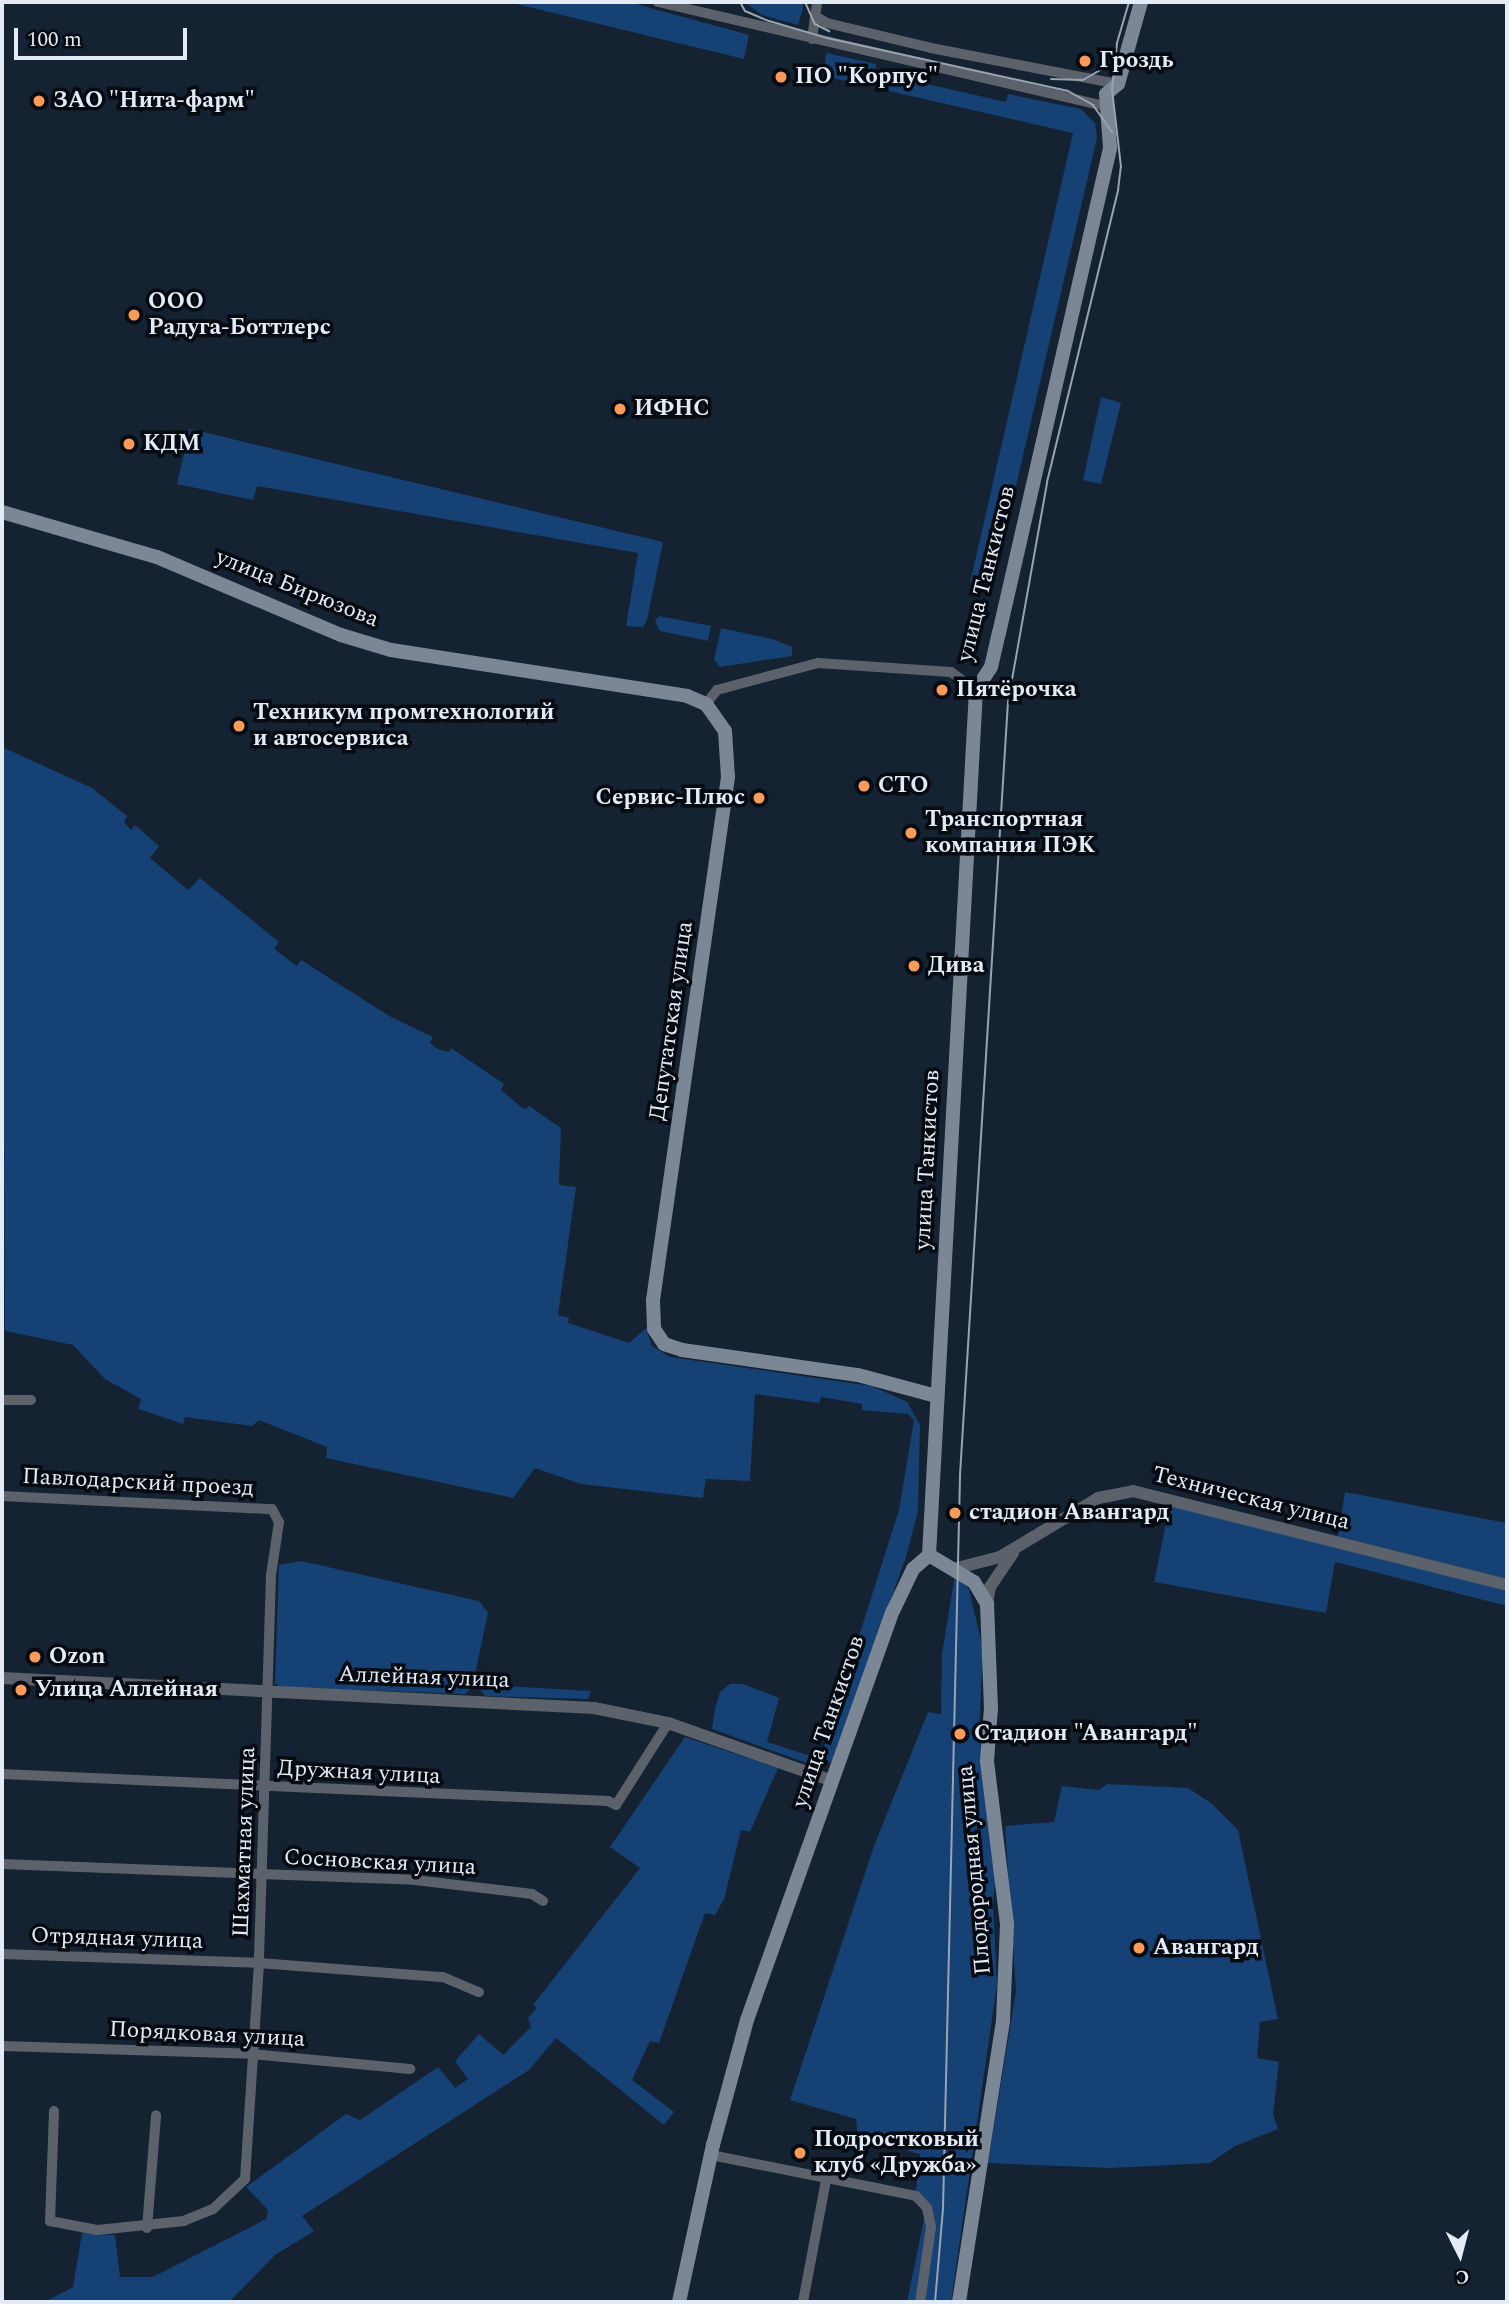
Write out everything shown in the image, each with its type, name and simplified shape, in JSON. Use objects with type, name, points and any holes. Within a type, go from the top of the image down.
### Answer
[{"type":"main road","name":"улица Танкистов","points":[[679,2302],[711,2155],[747,2020],[893,1611],[913,1569],[929,1555],[976,690],[991,667],[1110,148],[1107,92],[1141,2]]},
{"type":"main road","name":"улица Бирюзова","points":[[2,512],[157,558],[341,635],[391,650],[687,696],[706,704]]},
{"type":"main road","name":"Депутатская улица","points":[[706,704],[724,731],[729,762],[651,1318],[658,1338],[682,1350],[858,1375],[936,1396]]},
{"type":"main road","points":[[929,1555],[957,1568],[974,1582],[987,1604]]},
{"type":"main road","name":"Плодородная улица","points":[[959,2302],[1007,1987],[1003,1876],[987,1761],[991,1696],[987,1604]]},
{"type":"street","points":[[657,2],[812,38],[1107,92]]},
{"type":"street","points":[[812,38],[817,2]]},
{"type":"street","points":[[817,17],[827,23],[1107,92]]},
{"type":"street","points":[[706,704],[717,690],[818,663],[951,672],[976,690]]},
{"type":"street","points":[[2,1400],[31,1401]]},
{"type":"street","name":"Техническая улица","points":[[957,1568],[980,1565],[1020,1545],[1080,1506],[1133,1492],[1507,1585]]},
{"type":"street","name":"Павлодарский проезд","points":[[2,1496],[272,1509]]},
{"type":"street","name":"Шахматная улица","points":[[147,2228],[213,2209],[245,2179],[259,1963],[271,1694],[271,1575],[279,1522],[272,1509]]},
{"type":"street","points":[[987,1604],[990,1587],[1020,1545]]},
{"type":"street","name":"Аллейная улица","points":[[2,1678],[271,1694],[594,1708],[668,1723],[833,1781]]},
{"type":"street","name":"Дружная улица","points":[[2,1774],[608,1801],[616,1805],[668,1723]]},
{"type":"street","name":"Сосновская улица","points":[[2,1864],[262,1877],[415,1880],[531,1894],[543,1901]]},
{"type":"street","name":"Отрядная улица","points":[[2,1954],[259,1963],[443,1977],[479,1993]]},
{"type":"street","name":"Порядковая улица","points":[[2,2046],[252,2054],[410,2069]]},
{"type":"street","points":[[54,2111],[50,2221],[97,2230],[147,2228],[156,2115]]},
{"type":"street","points":[[711,2155],[916,2196],[928,2208],[931,2227],[920,2302]]},
{"type":"street","points":[[803,2302],[826,2180]]},
{"type":"shaded area","points":[[508,2],[629,2],[749,35],[744,59]]},
{"type":"shaded area","points":[[744,2],[803,2],[803,9],[798,25],[762,15]]},
{"type":"shaded area","points":[[826,53],[876,64],[875,72],[1006,102],[1008,94],[1081,109],[1095,123],[1097,138],[992,589],[970,583],[1073,133],[824,76]]},
{"type":"shaded area","points":[[1101,397],[1121,403],[1101,484],[1083,480]]},
{"type":"shaded area","points":[[190,429],[663,542],[647,620],[643,627],[626,626],[638,553],[257,486],[253,500],[177,484]]},
{"type":"shaded area","points":[[659,616],[711,626],[708,641],[660,631],[655,621]]},
{"type":"shaded area","points":[[721,628],[772,639],[792,647],[792,656],[720,667],[714,660]]},
{"type":"shaded area","points":[[2,747],[92,788],[127,816],[124,822],[131,830],[135,825],[159,846],[150,858],[188,890],[200,878],[279,942],[274,949],[297,966],[301,960],[391,1017],[433,1037],[430,1043],[438,1049],[449,1052],[451,1048],[504,1084],[501,1090],[520,1106],[526,1109],[529,1106],[561,1128],[559,1185],[576,1187],[558,1315],[569,1318],[568,1323],[629,1343],[646,1328],[652,1346],[670,1357],[872,1386],[907,1402],[920,1425],[918,1511],[906,1557],[832,1762],[815,1766],[712,1729],[715,1709],[720,1692],[730,1684],[743,1684],[779,1698],[767,1742],[820,1759],[899,1510],[914,1420],[908,1414],[862,1410],[862,1404],[821,1397],[819,1403],[755,1394],[750,1481],[706,1479],[703,1498],[581,1484],[535,1468],[513,1498],[326,1458],[327,1447],[259,1420],[252,1426],[185,1417],[183,1424],[138,1409],[141,1399],[105,1379],[73,1345],[5,1331]]},
{"type":"shaded area","points":[[1345,1492],[1507,1523],[1507,1579],[1338,1536]]},
{"type":"shaded area","points":[[1170,1504],[1507,1591],[1507,1606],[1335,1562],[1326,1613],[1154,1582]]},
{"type":"shaded area","points":[[301,1561],[479,1601],[488,1613],[472,1688],[465,1694],[280,1687],[275,1683],[279,1565]]},
{"type":"shaded area","points":[[955,1575],[969,1589],[983,1649],[979,1732],[996,1874],[993,1903],[997,1985],[951,2302],[907,2302],[925,2214],[915,2200],[920,2154],[858,2138],[856,2119],[790,2100],[874,1846],[928,1712],[941,1714],[942,1654]]},
{"type":"shaded area","points":[[487,1685],[591,1691],[588,1699],[485,1696],[479,1688]]},
{"type":"shaded area","points":[[685,1737],[778,1768],[750,1832],[741,1830],[724,1899],[715,1915],[705,1913],[659,2043],[650,2041],[632,2080],[674,2112],[664,2125],[556,2038],[529,2070],[302,2216],[314,2231],[275,2255],[229,2302],[45,2302],[73,2287],[82,2233],[115,2235],[120,2277],[153,2277],[266,2219],[268,2210],[246,2187],[346,2114],[360,2120],[438,2067],[455,2088],[468,2079],[455,2061],[479,2034],[503,2055],[531,2027],[528,2018],[537,2008],[533,2005],[640,1868],[610,1847]]},
{"type":"shaded area","name":"Авангард","points":[[1107,1784],[1188,1788],[1211,1803],[1238,1830],[1278,2019],[1260,2022],[1257,2058],[1279,2062],[1273,2114],[1278,2129],[1235,2146],[1210,2163],[1111,2168],[988,2163],[1016,1991],[1005,1826],[1054,1822],[1062,1786],[1099,1790]]},
{"type":"tram line","points":[[740,2],[745,11],[769,21],[827,38],[1068,91],[1093,105],[1112,132]]},
{"type":"tram line","points":[[805,2],[815,24],[829,31]]},
{"type":"tram line","points":[[935,2302],[943,2209],[960,1475],[1008,702],[1047,482],[1118,190],[1121,167],[1112,89],[1117,43],[1129,2]]},
{"type":"tram line","points":[[1051,79],[1083,80],[1102,69],[1114,49]]},
{"type":"place","name":"Гроздь","points":[[1085,61]]},
{"type":"place","name":"ПО \"Корпус\"","points":[[781,77]]},
{"type":"place","name":"ЗАО \"Нита-фарм\"","points":[[39,101]]},
{"type":"place","name":"ООО Радуга-Боттлерс","points":[[134,315]]},
{"type":"place","name":"ИФНС","points":[[620,409]]},
{"type":"place","name":"КДМ","points":[[129,444]]},
{"type":"place","name":"Пятёрочка","points":[[942,690]]},
{"type":"place","name":"Техникум промтехнологий и автосервиса","points":[[239,726]]},
{"type":"place","name":"СТО","points":[[864,786]]},
{"type":"place","name":"Сервис-Плюс","points":[[759,798]]},
{"type":"place","name":"Транспортная компания ПЭК","points":[[911,833]]},
{"type":"place","name":"Дива","points":[[914,966]]},
{"type":"place","name":"стадион Авангард","points":[[955,1513]]},
{"type":"place","name":"Ozon","points":[[35,1657]]},
{"type":"place","name":"Улица Аллейная","points":[[21,1690]]},
{"type":"place","name":"Стадион \"Авангард\"","points":[[960,1734]]},
{"type":"place","name":"Авангард","points":[[1139,1948]]},
{"type":"place","name":"Подростковый клуб «Дружба»","points":[[800,2153]]}]
